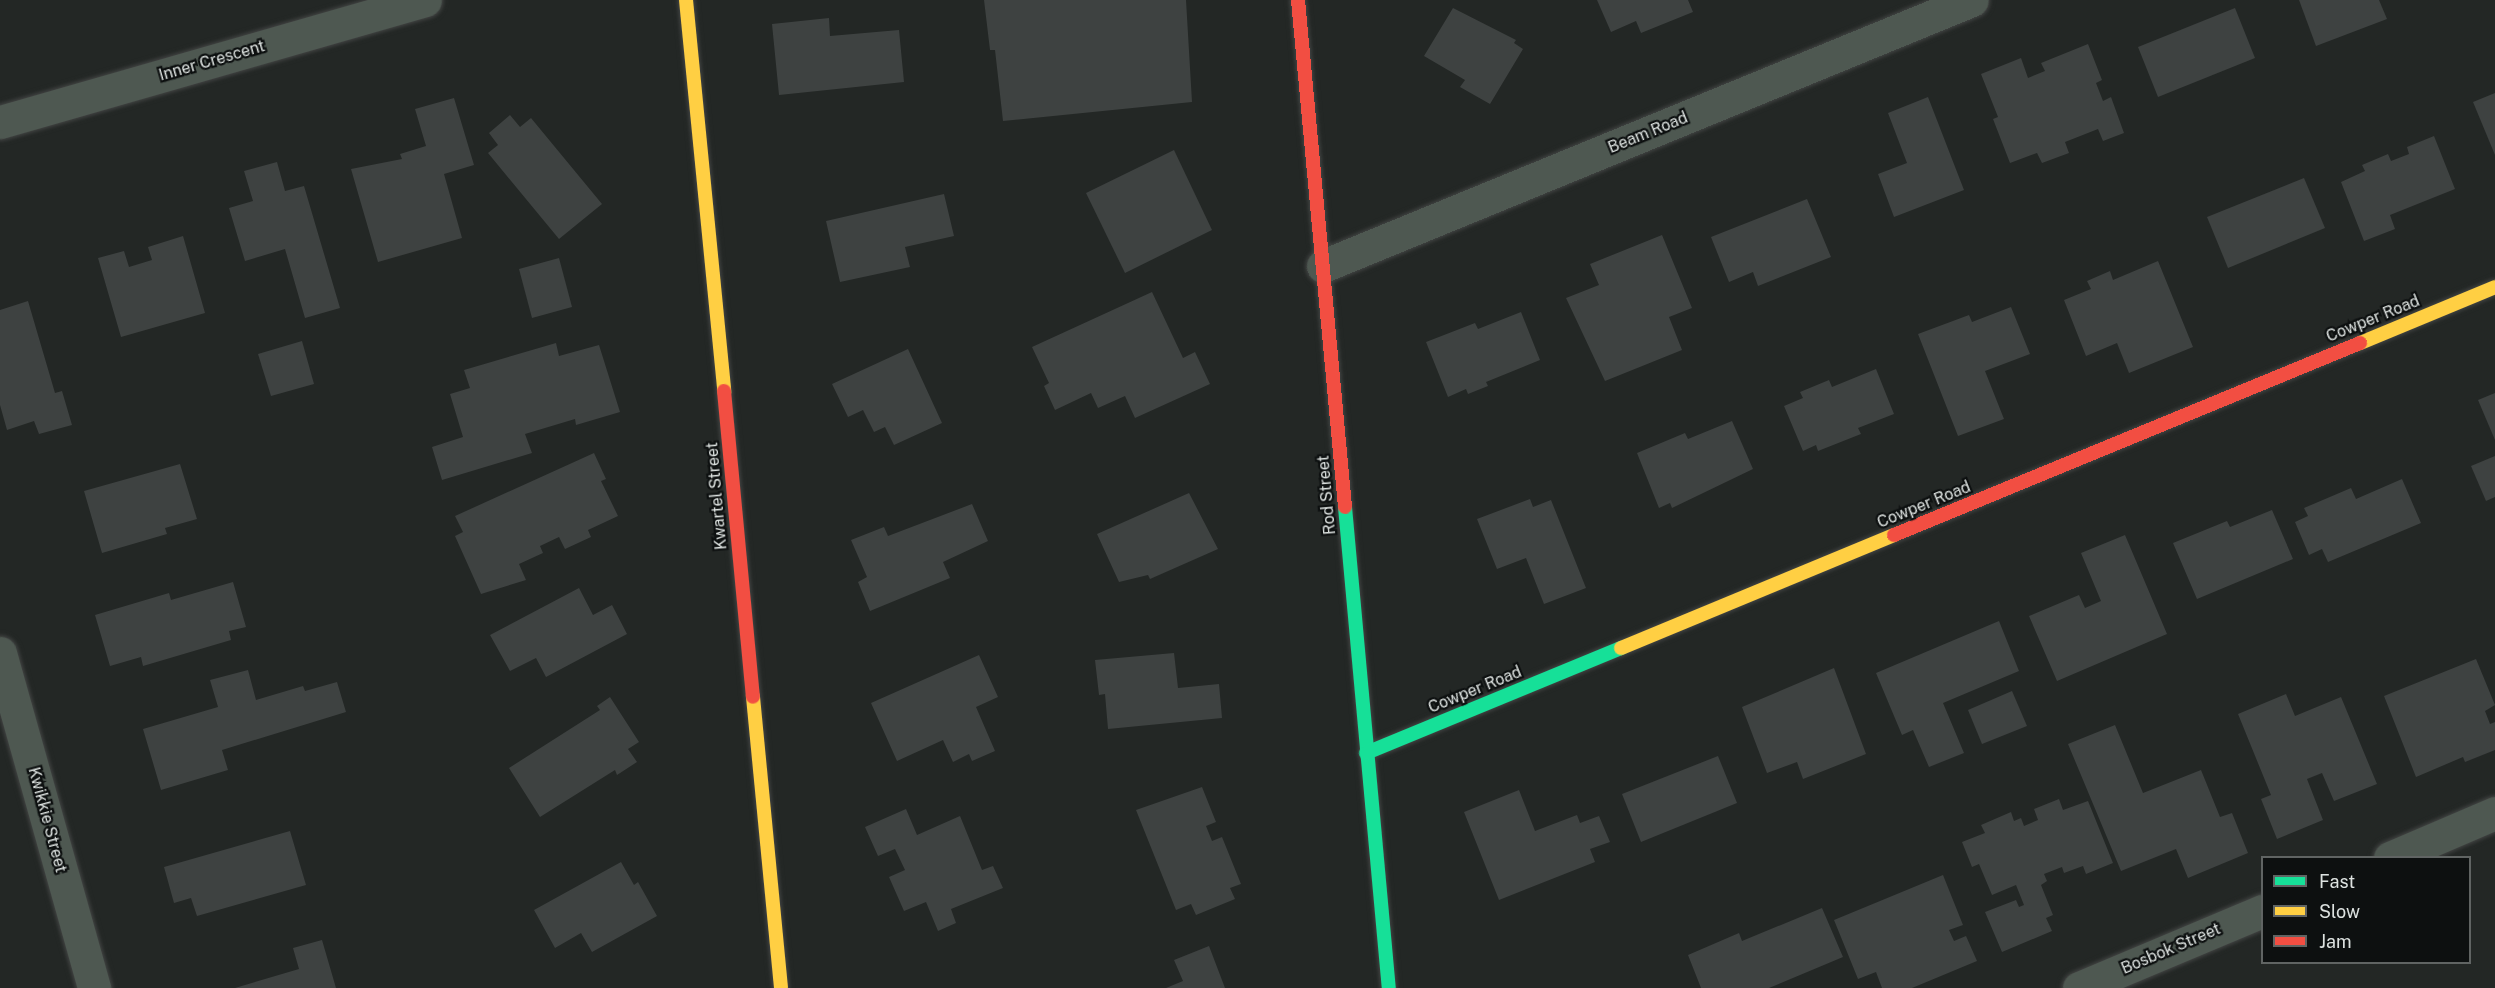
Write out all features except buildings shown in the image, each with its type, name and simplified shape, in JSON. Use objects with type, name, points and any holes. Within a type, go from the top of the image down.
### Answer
[{"type":"street","name":"Inner Crescent","points":[[0,122],[425,0]]},
{"type":"street","name":"Kwartel Street","points":[[686,0],[781,988]]},
{"type":"street","name":"Rod Street","points":[[1298,0],[1389,988]]},
{"type":"street","name":"Beam Road","points":[[1323,266],[1972,0]]},
{"type":"street","name":"Cowper Road","points":[[1366,753],[2495,286]]},
{"type":"street","name":"Kwikkie Street","points":[[0,653],[10,725],[94,988]]},
{"type":"street","points":[[2395,856],[2495,813]]},
{"type":"street","name":"Bosbok Street","points":[[2079,988],[2261,911]]},
{"type":"traffic: fast","points":[[1345,507],[1389,988]]},
{"type":"traffic: fast","points":[[1366,753],[1621,648]]},
{"type":"traffic: slow","points":[[686,0],[724,391]]},
{"type":"traffic: slow","points":[[2360,343],[2495,287]]},
{"type":"traffic: slow","points":[[1621,648],[1894,535]]},
{"type":"traffic: slow","points":[[753,697],[781,988]]},
{"type":"traffic: jam","points":[[1298,0],[1345,507]]},
{"type":"traffic: jam","points":[[1894,535],[2360,343]]},
{"type":"traffic: jam","points":[[724,391],[753,697]]}]
